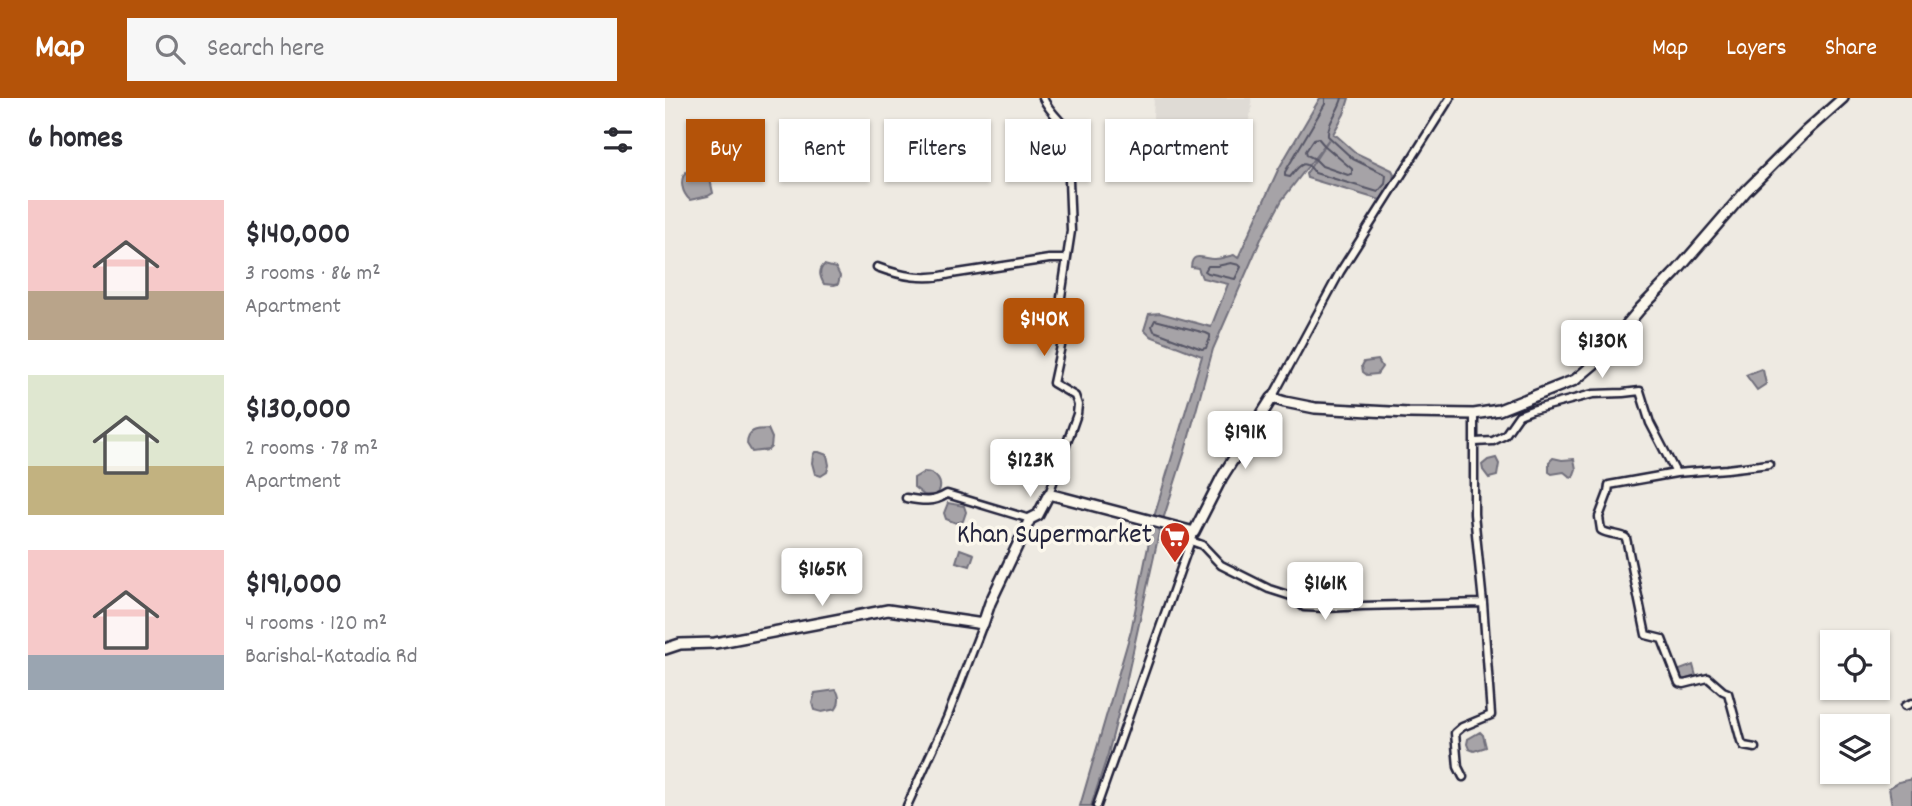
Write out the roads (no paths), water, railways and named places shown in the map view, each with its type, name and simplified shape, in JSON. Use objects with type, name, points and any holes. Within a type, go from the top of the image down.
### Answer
[{"type":"main road","points":[[665,649],[680,644],[722,642],[888,610],[983,624],[990,603],[1030,519],[1038,515],[1049,494],[1172,526],[1192,536],[1222,477],[1272,398],[1315,408],[1474,414],[1499,410],[1575,380],[1594,364],[1746,191],[1843,98]]},
{"type":"street","points":[[1043,98],[1048,111],[1067,129],[1071,230],[1061,297],[1061,346],[1053,383],[1075,397],[1077,414],[1049,494]]},
{"type":"street","points":[[1272,398],[1340,272],[1450,98]]},
{"type":"street","points":[[877,267],[919,278],[1049,259],[1066,259]]},
{"type":"street","points":[[1475,442],[1493,441],[1505,435],[1519,415],[1532,410],[1593,394],[1640,391],[1650,424],[1676,473]]},
{"type":"street","points":[[1463,777],[1458,767],[1455,733],[1462,727],[1491,715],[1474,514],[1474,414]]},
{"type":"street","points":[[1755,748],[1744,746],[1741,741],[1728,693],[1708,678],[1679,683],[1662,639],[1646,635],[1626,538],[1601,530],[1599,517],[1609,485],[1676,473],[1769,464]]},
{"type":"street","points":[[906,498],[938,500],[947,494],[1030,519]]},
{"type":"street","points":[[1097,806],[1192,536],[1221,565],[1269,589],[1291,596],[1304,607],[1483,603]]},
{"type":"street","points":[[907,806],[947,718],[983,624]]},
{"type":"water","points":[[1320,98],[1349,98],[1333,134],[1356,153],[1392,170],[1394,174],[1391,187],[1381,200],[1307,178],[1306,174],[1329,139],[1282,200],[1261,239],[1213,349],[1160,529],[1108,754],[1091,806],[1080,806],[1131,631],[1154,517],[1202,356],[1150,336],[1144,330],[1149,314],[1160,313],[1211,327],[1228,284],[1202,278],[1198,268],[1191,267],[1192,262],[1196,257],[1217,259],[1234,255],[1238,258],[1278,170]]},
{"type":"water","points":[[686,172],[686,182],[711,182],[713,193],[690,200],[683,190]]},
{"type":"water","points":[[824,265],[836,268],[840,276],[838,284],[824,284],[820,274]]},
{"type":"water","points":[[1378,360],[1382,367],[1377,374],[1367,375],[1363,372],[1364,362]]},
{"type":"water","points":[[1761,369],[1766,384],[1757,390],[1746,375]]},
{"type":"water","points":[[768,429],[772,438],[771,447],[768,450],[752,452],[747,444],[750,433]]},
{"type":"water","points":[[815,452],[827,455],[827,472],[821,476],[815,474],[812,463]]},
{"type":"water","points":[[1496,458],[1499,464],[1497,476],[1489,478],[1482,465]]},
{"type":"water","points":[[1553,458],[1574,459],[1576,469],[1573,477],[1564,472],[1549,472],[1549,462]]},
{"type":"water","points":[[924,472],[938,479],[940,487],[936,495],[924,495],[914,487],[914,478]]},
{"type":"water","points":[[948,503],[964,506],[966,512],[963,521],[956,523],[946,519],[944,513]]},
{"type":"water","points":[[960,549],[974,554],[970,566],[956,562]]},
{"type":"water","points":[[1693,665],[1696,676],[1680,681],[1677,671]]},
{"type":"water","points":[[836,690],[839,700],[836,709],[822,712],[814,710],[812,703],[815,693]]},
{"type":"water","points":[[1480,732],[1486,747],[1474,751],[1469,749],[1468,739]]},
{"type":"water","points":[[1912,779],[1912,806],[1892,806],[1889,788]]},
{"type":"place","name":"Khan Supermarket","points":[[1175,564]]}]
